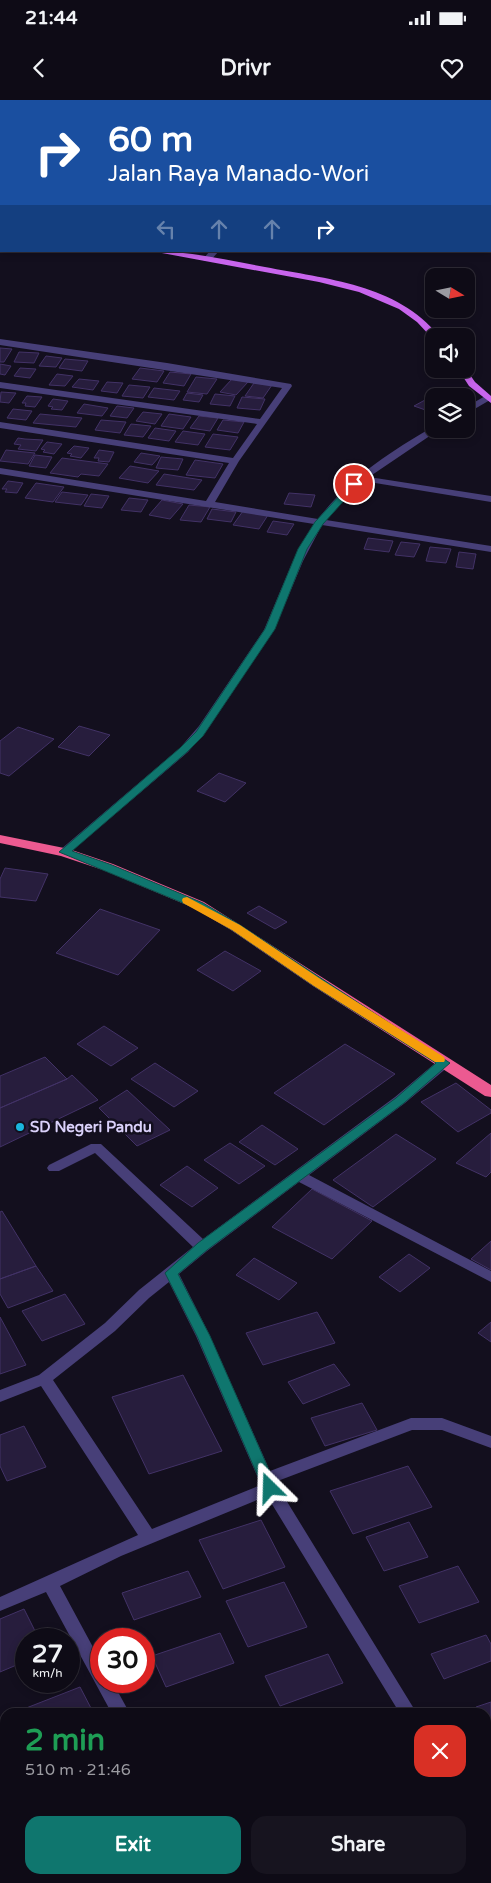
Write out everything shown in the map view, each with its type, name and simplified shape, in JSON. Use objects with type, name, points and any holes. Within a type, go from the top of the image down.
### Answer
[{"type":"highway","points":[[0,839],[64,852],[108,867],[199,905],[243,931],[318,983],[491,1092]]},
{"type":"main road","points":[[162,252],[208,259],[356,288],[394,304],[420,320],[428,328]]},
{"type":"main road","points":[[468,378],[489,399]]},
{"type":"street","points":[[208,259],[214,252]]},
{"type":"street","points":[[0,342],[288,386],[235,462],[209,504]]},
{"type":"street","points":[[0,385],[264,422]]},
{"type":"street","points":[[475,406],[489,399]]},
{"type":"street","points":[[0,426],[235,462]]},
{"type":"street","points":[[64,852],[184,750],[199,734],[270,629],[302,549],[319,522],[361,478],[397,450],[425,435]]},
{"type":"street","points":[[0,471],[491,549]]},
{"type":"street","points":[[361,478],[491,499]]},
{"type":"street","points":[[0,1396],[44,1379],[110,1327],[144,1294],[202,1247],[400,1100],[444,1063]]},
{"type":"street","points":[[54,1168],[96,1147],[202,1247]]},
{"type":"street","points":[[298,1175],[491,1277]]},
{"type":"street","points":[[171,1273],[203,1336],[269,1483],[406,1708]]},
{"type":"street","points":[[44,1379],[149,1538]]},
{"type":"street","points":[[0,1604],[269,1483],[410,1424],[442,1424],[491,1442]]},
{"type":"street","points":[[50,1583],[90,1658]]},
{"type":"street","points":[[110,1693],[118,1708]]},
{"type":"building","points":[[0,348],[12,349],[4,362],[0,362]]},
{"type":"building","points":[[19,352],[39,353],[34,363],[14,362]]},
{"type":"building","points":[[46,356],[62,358],[56,367],[39,366]]},
{"type":"building","points":[[65,359],[88,361],[82,371],[59,368]]},
{"type":"building","points":[[0,364],[11,366],[5,375],[0,374]]},
{"type":"building","points":[[20,368],[36,369],[30,378],[14,376]]},
{"type":"building","points":[[140,368],[164,371],[157,382],[132,379]]},
{"type":"building","points":[[170,372],[191,374],[184,386],[163,383]]},
{"type":"building","points":[[57,374],[73,376],[65,386],[49,385]]},
{"type":"building","points":[[196,377],[217,379],[207,394],[187,392]]},
{"type":"building","points":[[79,379],[99,381],[93,390],[72,387]]},
{"type":"building","points":[[232,379],[248,382],[236,395],[220,392]]},
{"type":"building","points":[[107,382],[123,383],[117,393],[101,391]]},
{"type":"building","points":[[254,383],[272,385],[263,398],[245,396]]},
{"type":"building","points":[[129,385],[150,387],[143,398],[122,396]]},
{"type":"building","points":[[154,388],[180,391],[174,400],[148,397]]},
{"type":"building","points":[[1,392],[16,393],[9,403],[0,402]]},
{"type":"building","points":[[187,393],[203,395],[199,402],[183,400]]},
{"type":"building","points":[[215,394],[235,396],[230,406],[210,404]]},
{"type":"building","points":[[27,396],[42,397],[35,407],[25,406],[26,403],[22,403]]},
{"type":"building","points":[[242,397],[265,399],[260,410],[237,408]]},
{"type":"building","points":[[53,399],[68,401],[62,410],[51,409],[53,407],[48,406]]},
{"type":"building","points":[[425,400],[425,410],[414,406]]},
{"type":"building","points":[[84,404],[108,408],[102,416],[77,413]]},
{"type":"building","points":[[117,406],[134,408],[127,418],[110,416]]},
{"type":"building","points":[[13,409],[32,411],[26,420],[7,418]]},
{"type":"building","points":[[143,412],[162,414],[155,424],[136,421]]},
{"type":"building","points":[[40,414],[82,418],[76,427],[33,423]]},
{"type":"building","points":[[169,414],[191,417],[183,429],[161,426]]},
{"type":"building","points":[[199,416],[218,418],[210,431],[190,428]]},
{"type":"building","points":[[101,420],[126,422],[120,433],[95,430]]},
{"type":"building","points":[[223,420],[244,422],[238,433],[217,430]]},
{"type":"building","points":[[131,424],[151,426],[143,437],[124,435]]},
{"type":"building","points":[[155,428],[176,431],[169,441],[148,438]]},
{"type":"building","points":[[183,431],[205,434],[198,445],[175,442]]},
{"type":"building","points":[[213,434],[238,437],[230,450],[205,447]]},
{"type":"building","points":[[18,438],[43,440],[36,451],[18,449],[21,445],[14,444]]},
{"type":"building","points":[[47,442],[62,444],[54,454],[43,452],[45,450],[41,449]]},
{"type":"building","points":[[74,446],[89,448],[81,458],[70,456],[72,454],[67,453]]},
{"type":"building","points":[[6,450],[35,453],[28,464],[0,461]]},
{"type":"building","points":[[99,450],[114,452],[109,462],[98,461],[99,458],[94,458]]},
{"type":"building","points":[[141,453],[160,456],[152,465],[134,462]]},
{"type":"building","points":[[35,455],[52,457],[46,468],[29,466]]},
{"type":"building","points":[[161,457],[183,459],[178,470],[156,468]]},
{"type":"building","points":[[62,458],[108,464],[99,476],[81,474],[78,477],[50,473]]},
{"type":"building","points":[[195,460],[223,464],[215,478],[186,475]]},
{"type":"building","points":[[130,466],[159,471],[148,483],[119,478]]},
{"type":"building","points":[[164,474],[202,480],[194,490],[156,485]]},
{"type":"building","points":[[8,481],[23,483],[17,493],[5,492],[7,489],[2,489]]},
{"type":"building","points":[[36,483],[64,487],[53,502],[25,498]]},
{"type":"building","points":[[62,492],[88,495],[81,505],[55,502]]},
{"type":"building","points":[[289,493],[315,495],[311,507],[284,504]]},
{"type":"building","points":[[91,494],[109,496],[102,508],[84,506]]},
{"type":"building","points":[[129,498],[148,500],[141,512],[121,510]]},
{"type":"building","points":[[162,500],[183,504],[170,519],[149,515]]},
{"type":"building","points":[[189,505],[210,507],[201,522],[180,520]]},
{"type":"building","points":[[212,509],[236,512],[231,522],[207,519]]},
{"type":"building","points":[[243,511],[268,515],[259,529],[233,525]]},
{"type":"building","points":[[273,521],[294,524],[287,535],[267,532]]},
{"type":"building","points":[[368,538],[393,541],[389,552],[364,549]]},
{"type":"building","points":[[401,542],[420,544],[414,557],[395,555]]},
{"type":"building","points":[[430,547],[451,549],[446,563],[426,561]]},
{"type":"building","points":[[459,552],[476,554],[473,569],[456,567]]},
{"type":"building","points":[[79,726],[110,735],[89,756],[58,747]]},
{"type":"building","points":[[18,727],[54,739],[9,776],[0,773],[0,741]]},
{"type":"building","points":[[219,773],[246,783],[225,802],[197,791]]},
{"type":"building","points":[[5,868],[48,874],[36,901],[0,897],[0,879]]},
{"type":"building","points":[[259,906],[287,922],[275,929],[247,913]]},
{"type":"building","points":[[100,909],[160,930],[118,975],[56,953]]},
{"type":"building","points":[[225,951],[261,971],[233,991],[197,970]]},
{"type":"building","points":[[104,1026],[138,1048],[111,1066],[77,1044]]},
{"type":"building","points":[[345,1044],[395,1074],[324,1125],[274,1093]]},
{"type":"building","points":[[45,1057],[67,1079],[0,1108],[0,1076]]},
{"type":"building","points":[[155,1063],[198,1091],[174,1107],[131,1079]]},
{"type":"building","name":"SD Negeri Pandu","points":[[72,1075],[98,1100],[0,1147],[0,1108],[67,1079]]},
{"type":"building","points":[[456,1083],[491,1110],[491,1113],[458,1132],[421,1102]]},
{"type":"building","points":[[127,1090],[170,1130],[137,1146],[99,1108]]},
{"type":"building","points":[[262,1125],[298,1149],[275,1165],[239,1142]]},
{"type":"building","points":[[491,1133],[491,1172],[486,1177],[456,1163]]},
{"type":"building","points":[[396,1134],[436,1159],[373,1207],[333,1180]]},
{"type":"building","points":[[230,1143],[265,1166],[239,1184],[204,1160]]},
{"type":"building","points":[[187,1166],[218,1188],[192,1207],[160,1185]]},
{"type":"building","points":[[312,1189],[372,1221],[332,1259],[272,1227]]},
{"type":"building","points":[[2,1211],[36,1266],[0,1279],[0,1212]]},
{"type":"building","points":[[491,1241],[491,1270],[471,1259]]},
{"type":"building","points":[[409,1254],[430,1268],[400,1292],[379,1277]]},
{"type":"building","points":[[254,1258],[297,1283],[279,1300],[236,1275]]},
{"type":"building","points":[[36,1266],[53,1291],[8,1308],[0,1294],[0,1279]]},
{"type":"building","points":[[65,1294],[85,1324],[42,1341],[22,1311]]},
{"type":"building","points":[[317,1312],[335,1343],[263,1365],[246,1333]]},
{"type":"building","points":[[0,1317],[26,1365],[0,1374]]},
{"type":"building","points":[[491,1322],[491,1342],[478,1333]]},
{"type":"building","points":[[334,1364],[350,1385],[303,1404],[288,1382]]},
{"type":"building","points":[[183,1375],[222,1451],[149,1474],[112,1397]]},
{"type":"building","points":[[362,1403],[377,1430],[325,1446],[311,1418]]},
{"type":"building","points":[[24,1426],[46,1467],[7,1481],[0,1466],[0,1435]]},
{"type":"building","points":[[408,1466],[432,1507],[353,1534],[330,1491]]},
{"type":"building","points":[[261,1520],[285,1567],[223,1589],[199,1540]]},
{"type":"building","points":[[409,1522],[428,1557],[384,1571],[366,1537]]},
{"type":"building","points":[[458,1566],[479,1602],[419,1623],[399,1586]]},
{"type":"building","points":[[188,1571],[201,1597],[134,1620],[122,1593]]},
{"type":"building","points":[[284,1582],[307,1627],[248,1647],[226,1601]]},
{"type":"building","points":[[24,1609],[34,1628],[15,1628],[15,1666],[0,1672],[0,1619]]},
{"type":"building","points":[[220,1633],[234,1663],[166,1687],[155,1663],[155,1655]]},
{"type":"building","points":[[486,1635],[491,1644],[491,1661],[444,1679],[431,1654]]},
{"type":"building","points":[[328,1654],[343,1683],[280,1706],[265,1676]]},
{"type":"building","points":[[80,1687],[91,1708],[26,1708],[65,1693],[80,1693]]},
{"type":"building","points":[[491,1702],[491,1708],[476,1707]]},
{"type":"slow traffic","points":[[187,900],[236,927],[318,983],[440,1060]]},
{"type":"place","name":"SD Negeri Pandu","points":[[20,1127]]},
{"type":"route","points":[[270,1488],[268,1479],[203,1336],[171,1273],[283,1185],[400,1100],[444,1063],[318,983],[236,927],[199,905],[108,867],[64,852],[184,750],[199,734],[270,629],[302,549],[319,522],[354,484]]}]
